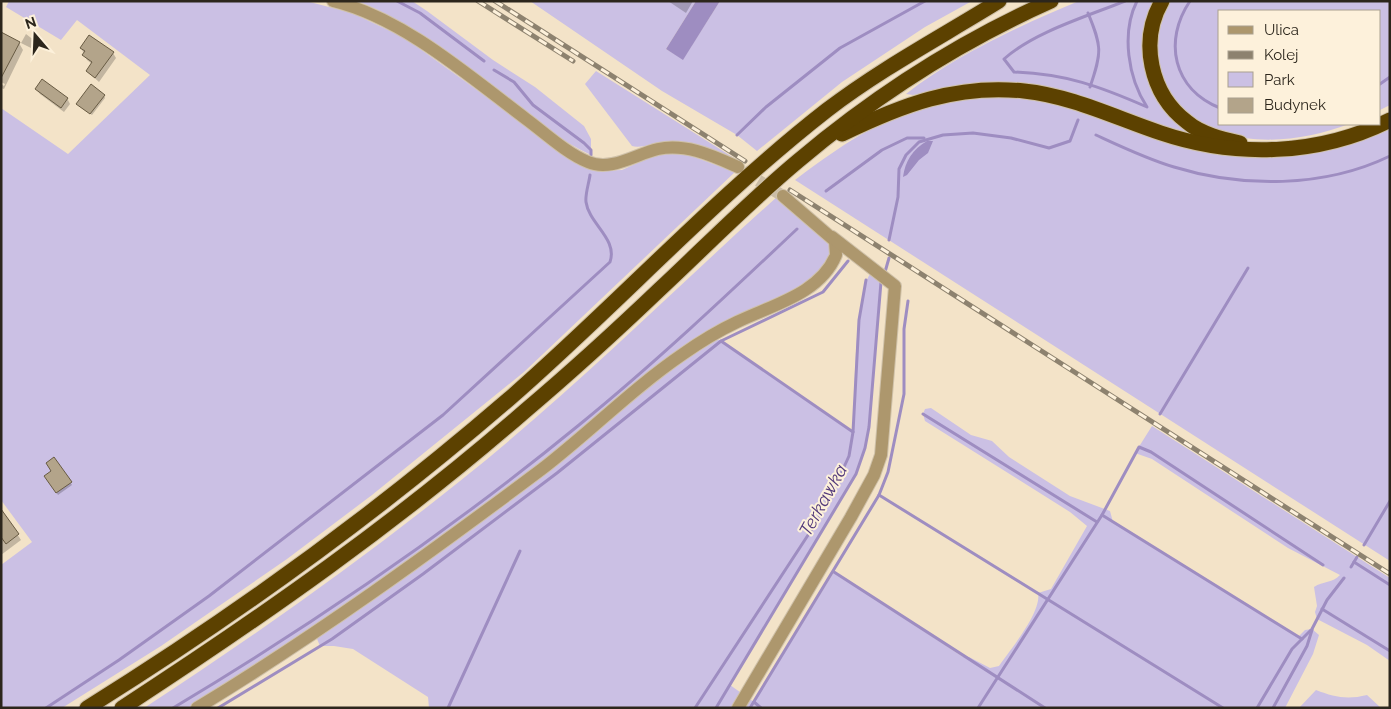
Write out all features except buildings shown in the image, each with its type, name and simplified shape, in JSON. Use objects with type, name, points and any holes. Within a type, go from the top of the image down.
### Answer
[{"type":"highway","points":[[122,708],[229,638],[309,582],[453,472],[591,353],[750,203],[814,147],[914,74],[989,31],[1051,1]]},
{"type":"highway","points":[[1162,1],[1154,17],[1150,45],[1152,68],[1161,94],[1176,113],[1188,123],[1203,131],[1261,148]]},
{"type":"highway","points":[[87,708],[221,620],[370,513],[500,406],[578,338],[784,145],[886,68],[998,2]]},
{"type":"highway","points":[[814,147],[869,120],[922,100],[987,90],[1024,91],[1068,99],[1197,144],[1224,149],[1302,147],[1322,143],[1378,125]]},
{"type":"street","points":[[333,1],[381,17],[416,38],[562,146],[589,162],[602,165],[618,162],[658,149],[675,148],[692,150],[738,167]]},
{"type":"street","points":[[738,708],[851,517],[874,475],[881,455],[895,286],[783,196]]},
{"type":"street","points":[[197,708],[315,634],[401,573],[544,467],[684,353],[726,327],[788,300],[811,286],[821,278],[833,262],[837,251],[832,237]]},
{"type":"green space","points":[[9,1],[306,1],[352,13],[405,38],[552,144],[596,171],[622,170],[655,155],[671,153],[686,154],[735,172],[524,372],[372,495],[287,559],[161,646],[62,708],[1,708],[1,565],[32,542],[1,500],[1,108],[68,154],[150,75],[77,20],[61,40],[6,7]]},
{"type":"green space","points":[[357,1],[412,1],[493,60],[535,87],[584,126],[591,139],[591,155],[531,119],[418,33],[389,15]]},
{"type":"green space","points":[[530,1],[696,1],[666,49],[683,59],[720,1],[972,1],[925,27],[842,82],[757,151],[737,135],[662,91]]},
{"type":"green space","points":[[1079,1],[1154,1],[1143,39],[1143,57],[1146,73],[1152,89],[1162,104],[1173,119],[1188,133],[1161,127],[1123,112],[949,88],[913,95],[906,94],[946,66],[989,42]]},
{"type":"green space","points":[[1170,1],[1390,1],[1390,105],[1381,110],[1381,10],[1218,10],[1218,125],[1346,125],[1311,135],[1272,140],[1245,138],[1220,132],[1199,122],[1182,107],[1169,90],[1161,70],[1158,48],[1161,25]]},
{"type":"green space","points":[[596,71],[742,163],[682,143],[669,142],[632,146],[585,84]]},
{"type":"green space","points":[[1012,96],[1072,109],[1168,143],[1224,155],[1280,157],[1308,154],[1336,148],[1390,128],[1390,561],[795,180],[854,139],[875,127],[918,108],[966,97]]},
{"type":"green space","points":[[778,196],[835,241],[821,278],[711,336],[853,432],[858,326],[865,286],[870,274],[881,282],[869,427],[865,448],[856,474],[730,685],[754,702],[834,572],[963,657],[969,657],[990,668],[999,666],[1010,651],[1024,631],[1035,610],[1038,593],[1051,589],[1087,526],[1070,512],[925,421],[923,414],[925,409],[931,408],[971,435],[992,441],[1009,457],[1070,496],[1110,511],[1113,522],[1298,637],[1305,630],[1312,629],[1319,635],[1313,654],[1285,708],[429,708],[428,697],[353,649],[320,646],[315,634],[197,708],[144,708],[305,598],[460,481],[582,377]]},
{"type":"green space","points":[[1152,426],[1390,578],[1390,661],[1367,645],[1317,619],[1314,587],[1340,575],[1288,548],[1152,459],[1135,453]]},
{"type":"green space","points":[[1316,690],[1341,697],[1367,695],[1381,708],[1299,708]]},
{"type":"shaded area","points":[[696,1],[720,1],[683,60],[666,49]]},
{"type":"shaded area","points":[[927,141],[933,141],[928,153],[903,177],[911,156]]},
{"type":"waterway","points":[[397,1],[420,13],[484,61]]},
{"type":"waterway","points":[[737,135],[766,107],[840,48],[925,1]]},
{"type":"waterway","points":[[1125,1],[1046,33],[1016,49],[1004,59],[1014,72],[1050,75],[1082,82],[1147,107],[1135,83],[1129,55],[1129,27],[1137,1]]},
{"type":"waterway","points":[[1190,1],[1182,16],[1177,32],[1175,47],[1177,62],[1183,76],[1192,89],[1204,100],[1218,107]]},
{"type":"waterway","name":"Terkawka","points":[[1088,13],[1096,34],[1099,50],[1097,65],[1090,87]]},
{"type":"waterway","points":[[494,70],[514,82],[533,105],[584,143],[591,150],[591,155]]},
{"type":"waterway","points":[[1381,83],[1390,77]]},
{"type":"waterway","name":"Terkawka","points":[[889,240],[898,197],[899,169],[906,155],[919,142],[943,135],[973,133],[1011,138],[1049,148],[1070,141],[1078,120]]},
{"type":"waterway","points":[[1096,135],[1144,157],[1200,174],[1227,179],[1255,181],[1311,179],[1365,167],[1390,156]]},
{"type":"waterway","points":[[826,191],[882,150],[907,138],[924,138]]},
{"type":"waterway","points":[[46,708],[119,660],[209,596],[443,415],[610,262],[610,246],[588,210],[586,202],[590,175]]},
{"type":"waterway","points":[[173,708],[330,609],[482,502],[635,378],[797,229]]},
{"type":"waterway","name":"Terkawka","points":[[885,272],[889,258]]},
{"type":"waterway","points":[[218,708],[332,639],[423,574],[557,473],[721,341],[823,292],[848,261]]},
{"type":"waterway","points":[[1160,414],[1248,268]]},
{"type":"waterway","points":[[695,708],[812,529],[834,489],[849,456],[853,432],[859,320],[866,280]]},
{"type":"waterway","name":"Terkawka","points":[[716,708],[856,474],[865,448],[869,427],[881,282]]},
{"type":"waterway","points":[[750,708],[879,495],[888,472],[904,394],[904,329],[908,301]]},
{"type":"waterway","points":[[721,341],[853,432]]},
{"type":"waterway","points":[[923,414],[1097,522]]},
{"type":"waterway","points":[[978,708],[1102,515],[1139,447],[1151,452],[1323,565]]},
{"type":"waterway","points":[[879,495],[1223,708]]},
{"type":"waterway","points":[[1364,545],[1390,501]]},
{"type":"waterway","points":[[1102,515],[1302,639]]},
{"type":"waterway","points":[[448,708],[520,551]]},
{"type":"waterway","points":[[1351,567],[1357,557]]},
{"type":"waterway","points":[[1354,562],[1390,585]]},
{"type":"waterway","points":[[834,572],[1045,708]]},
{"type":"waterway","points":[[1257,708],[1292,649],[1312,629],[1327,600],[1344,578]]},
{"type":"waterway","points":[[1322,609],[1390,651]]},
{"type":"waterway","points":[[1273,708],[1307,646],[1312,630]]},
{"type":"waterway","points":[[754,702],[761,708]]},
{"type":"tunnel","points":[[743,171],[783,196]]},
{"type":"railway","points":[[478,1],[573,61]]},
{"type":"railway","points":[[495,1],[745,161]]},
{"type":"railway","points":[[790,190],[1390,574]]}]
